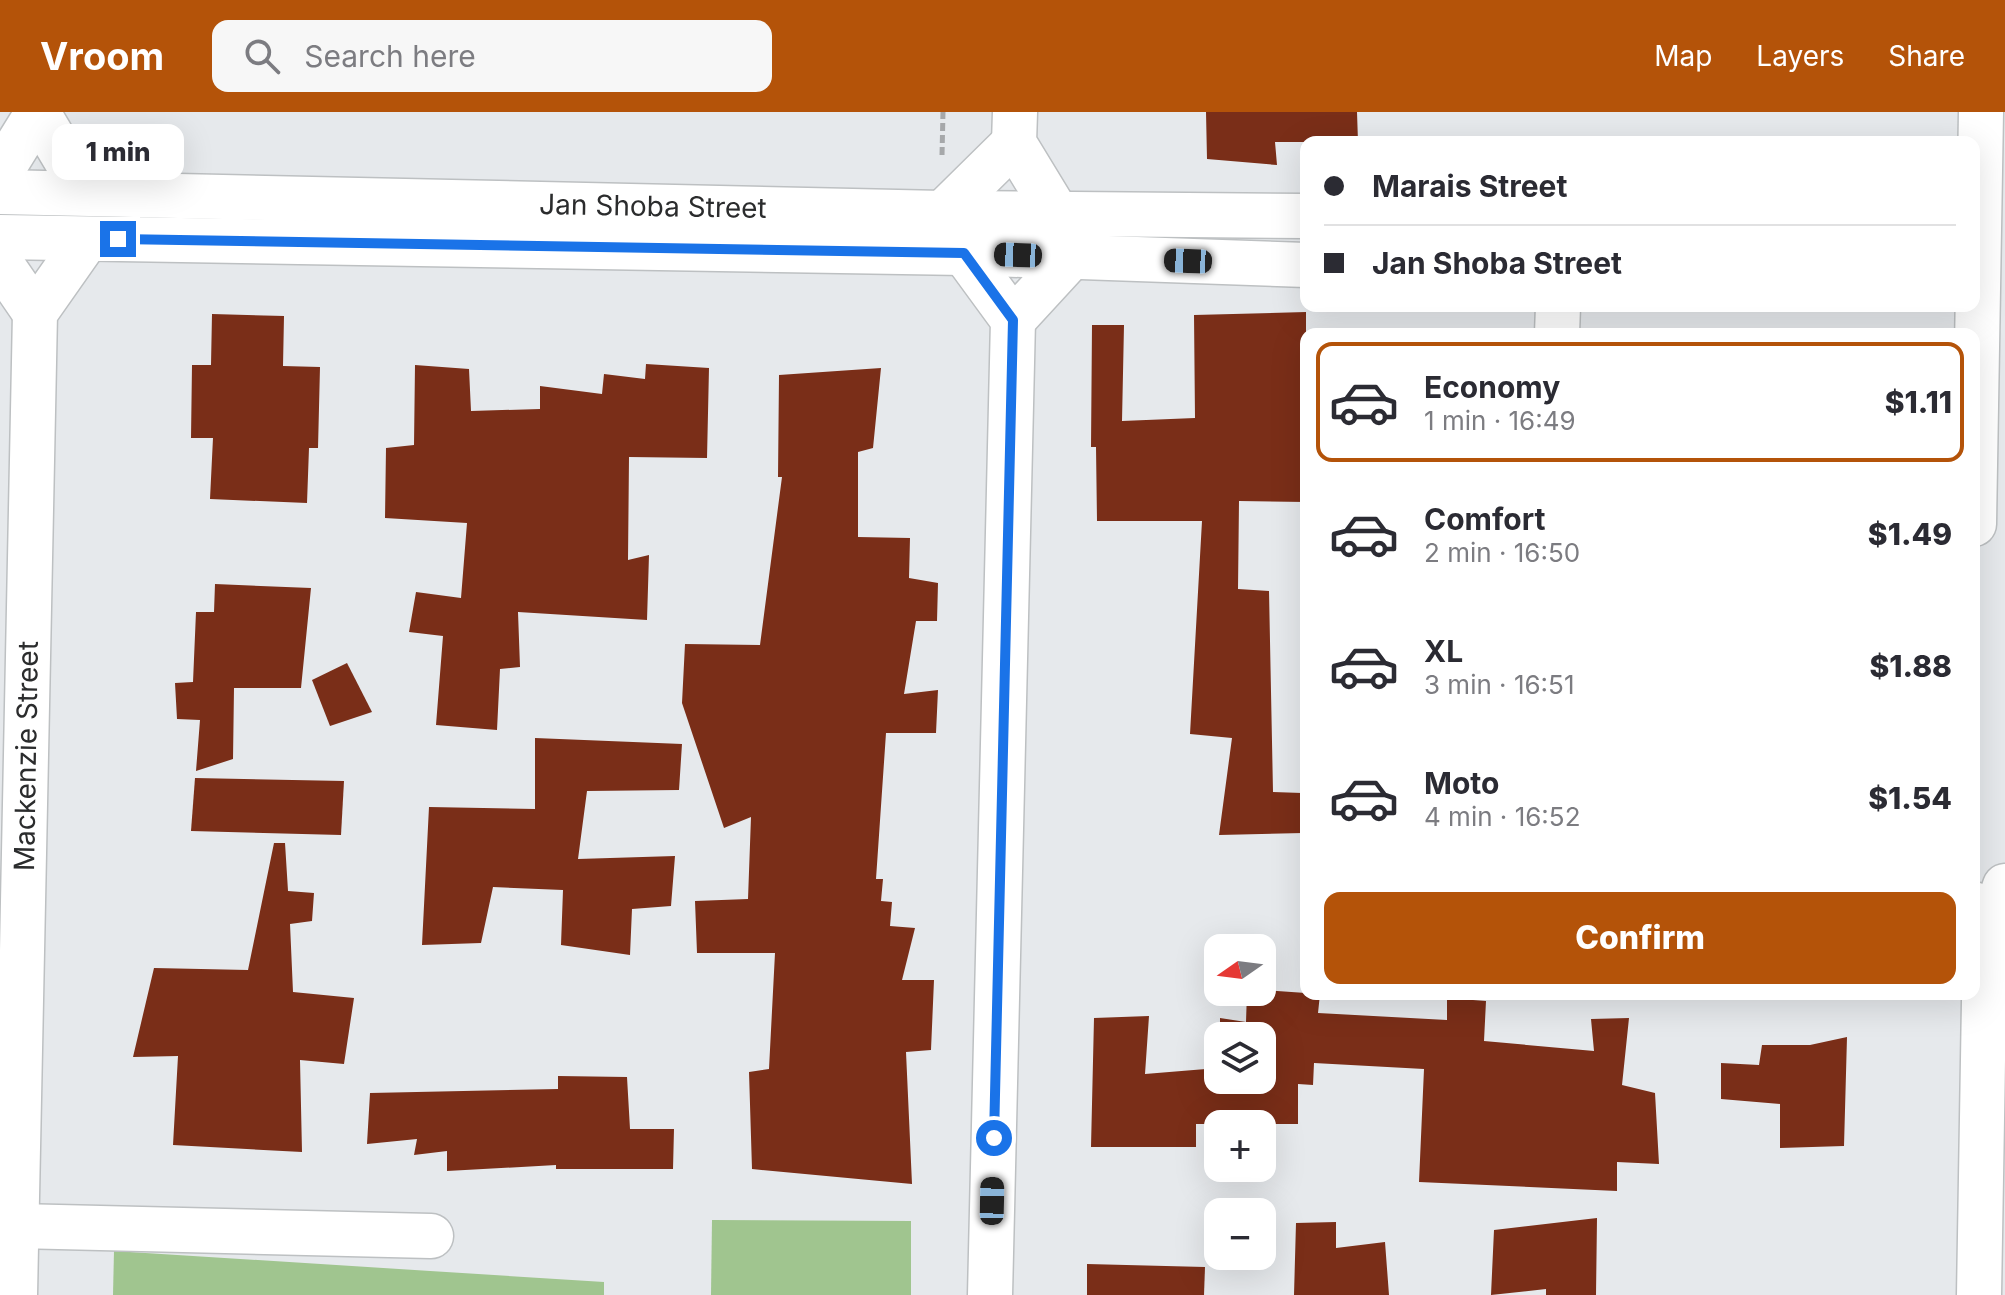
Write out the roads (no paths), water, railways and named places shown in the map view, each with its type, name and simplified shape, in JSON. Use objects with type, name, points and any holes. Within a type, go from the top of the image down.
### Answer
[{"type":"main road","points":[[0,173],[38,112],[85,192]]},
{"type":"main road","points":[[1980,406],[1986,287],[1981,112]]},
{"type":"main road","points":[[943,213],[1015,128],[1056,212]]},
{"type":"main road","name":"Jan Shoba Street","points":[[0,192],[943,213],[1300,216]]},
{"type":"main road","name":"Jan Shoba Street","points":[[0,237],[964,253],[1300,265]]},
{"type":"main road","points":[[0,262],[35,313],[87,239]]},
{"type":"main road","points":[[964,253],[1013,320],[990,1295]]},
{"type":"main road","points":[[1013,320],[1071,257]]},
{"type":"main road","name":"Mackenzie Street","points":[[15,1295],[35,313]]},
{"type":"main road","points":[[1980,923],[2005,886]]},
{"type":"main road","points":[[1979,1295],[1980,1000]]},
{"type":"main road","points":[[17,1226],[431,1236]]}]
